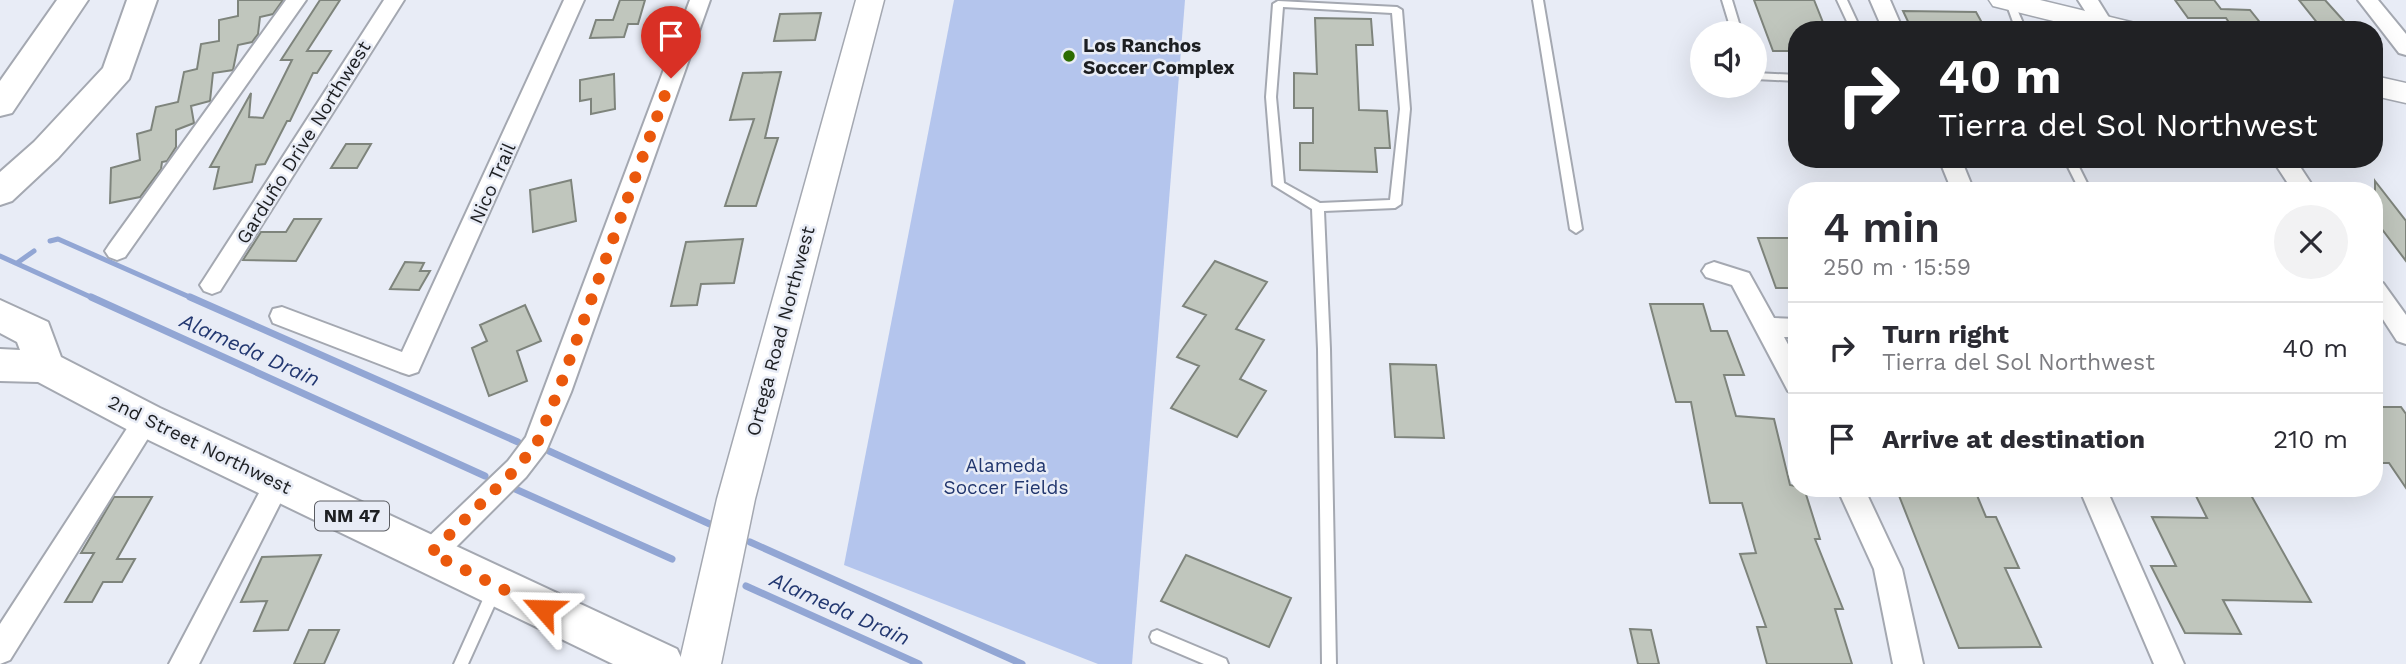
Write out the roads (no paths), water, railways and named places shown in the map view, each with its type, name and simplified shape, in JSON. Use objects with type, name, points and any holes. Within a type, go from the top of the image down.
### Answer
[{"type":"main road","points":[[0,105],[73,0]]},
{"type":"main road","points":[[0,192],[46,150],[118,72],[142,0]]},
{"type":"main road","points":[[0,161],[80,113]]},
{"type":"main road","points":[[0,315],[34,333],[44,367]]},
{"type":"main road","name":"2nd Street Northwest","points":[[0,365],[44,367],[146,420],[661,664]]},
{"type":"street","points":[[117,251],[296,0]]},
{"type":"street","name":"Garduño Drive Northwest","points":[[212,285],[394,0]]},
{"type":"street","name":"Nico Trail","points":[[282,316],[409,365],[574,0]]},
{"type":"street","points":[[431,553],[517,468],[537,443],[558,392],[699,0]]},
{"type":"street","name":"Ortega Road Northwest","points":[[700,664],[736,499],[870,0]]},
{"type":"street","points":[[1880,0],[1889,21]]},
{"type":"street","points":[[2088,0],[2110,21]]},
{"type":"street","points":[[2368,0],[2406,48]]},
{"type":"street","points":[[2006,1],[2091,21]]},
{"type":"street","points":[[2383,88],[2406,93]]},
{"type":"street","points":[[1714,271],[1741,279],[1788,366]]},
{"type":"street","points":[[2383,301],[2406,334]]},
{"type":"street","points":[[1769,327],[1788,328]]},
{"type":"street","points":[[0,650],[146,420]]},
{"type":"street","points":[[184,664],[278,482]]},
{"type":"street","points":[[1854,497],[1888,569],[1908,664]]},
{"type":"street","points":[[2096,497],[2169,664]]},
{"type":"lane","points":[[1538,0],[1577,229]]},
{"type":"lane","points":[[1727,0],[1733,21]]},
{"type":"lane","points":[[1842,0],[1852,21]]},
{"type":"lane","points":[[2006,1],[2016,21]]},
{"type":"lane","points":[[1275,2],[1328,4],[1397,10],[1405,109],[1395,204],[1318,207],[1279,185],[1271,97],[1275,2]]},
{"type":"lane","points":[[1767,77],[1788,78]]},
{"type":"lane","points":[[1318,207],[1324,349],[1329,664]]},
{"type":"lane","points":[[461,664],[495,587]]},
{"type":"lane","points":[[1157,637],[1221,664]]},
{"type":"waterway","points":[[50,241],[58,239],[194,299]]},
{"type":"waterway","points":[[17,263],[34,251]]},
{"type":"waterway","name":"Alameda Drain","points":[[0,256],[95,299]]},
{"type":"waterway","name":"Alameda Drain","points":[[91,297],[485,476]]},
{"type":"waterway","points":[[190,297],[518,442]]},
{"type":"waterway","points":[[549,451],[712,525]]},
{"type":"waterway","name":"Alameda Drain","points":[[513,488],[672,559]]},
{"type":"waterway","points":[[750,542],[1022,664]]},
{"type":"waterway","name":"Alameda Drain","points":[[746,586],[919,664]]},
{"type":"place","name":"Los Ranchos Soccer Complex","points":[[1069,56]]},
{"type":"park label","name":"Alameda Soccer Fields","points":[[1006,476]]}]
